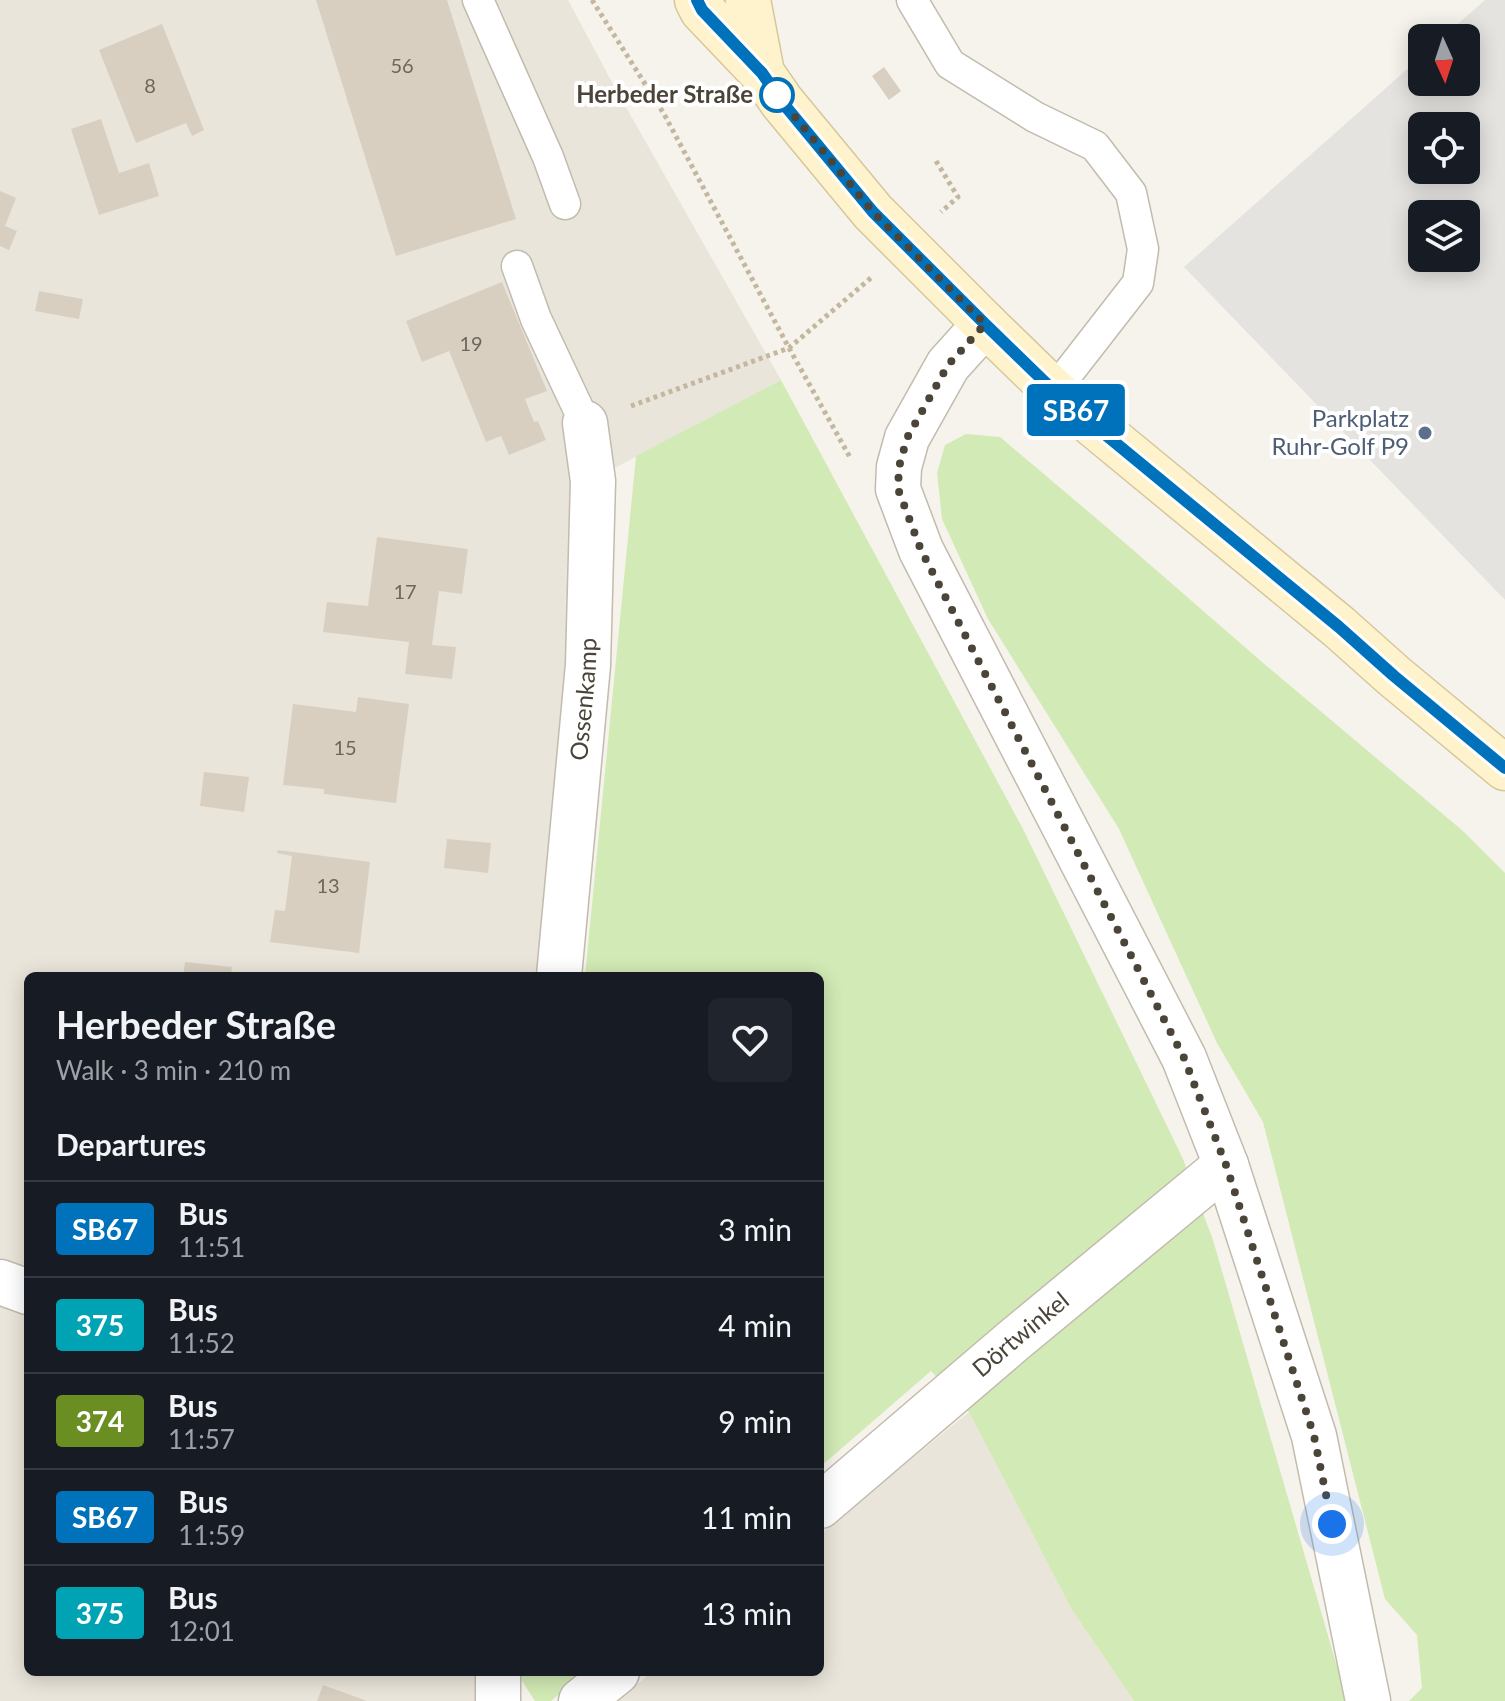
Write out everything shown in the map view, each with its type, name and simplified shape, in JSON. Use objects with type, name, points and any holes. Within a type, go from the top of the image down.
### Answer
[{"type":"main road","points":[[697,0],[702,10],[762,73],[782,102],[873,212],[1054,391],[1505,768]]},
{"type":"main road","points":[[748,0],[762,73]]},
{"type":"street","points":[[985,324],[948,365],[907,438],[899,467],[898,489],[921,550],[1184,1058],[1226,1165],[1314,1436],[1368,1701]]},
{"type":"street","name":"Ossenkamp","points":[[559,972],[588,665],[593,481],[585,423]]},
{"type":"street","name":"Dörtwinkel","points":[[824,1503],[1226,1165]]},
{"type":"street","points":[[0,1282],[24,1291]]},
{"type":"street","points":[[498,1676],[498,1701]]},
{"type":"street","points":[[581,1701],[612,1676]]},
{"type":"lane","points":[[478,0],[548,157],[565,204]]},
{"type":"lane","points":[[912,0],[950,64],[1035,117],[1095,146],[1131,193],[1143,249],[1138,283],[1054,391]]},
{"type":"lane","points":[[517,266],[536,319],[585,423]]},
{"type":"path","points":[[592,0],[664,114],[789,348],[860,470]]},
{"type":"path","points":[[585,423],[789,348],[862,287],[905,244]]},
{"type":"shaded area","points":[[0,0],[568,0],[781,380],[590,481],[541,972],[24,972],[24,1676],[476,1676],[475,1701],[0,1701]]},
{"type":"shaded area","name":"Parkplatz Ruhr-Golf P9","points":[[1485,0],[1505,0],[1505,600],[1184,267],[1408,68],[1408,96],[1480,96],[1480,24],[1458,24]]},
{"type":"shaded area","points":[[969,1412],[1072,1610],[1134,1701],[617,1701],[647,1676],[824,1676],[824,1531]]},
{"type":"green space","points":[[781,380],[1023,829],[1183,1159],[1213,1240],[1347,1701],[1134,1701],[1072,1610],[969,1412],[931,1371],[824,1464],[824,972],[585,972],[636,456]]},
{"type":"green space","points":[[966,434],[1000,437],[1463,831],[1505,873],[1505,1701],[1409,1701],[1422,1688],[1417,1635],[1385,1599],[1263,1122],[1217,1043],[1119,829],[988,619],[942,519],[937,473],[945,445]]},
{"type":"green space","points":[[519,1676],[580,1676],[551,1701],[535,1701]]},
{"type":"building","points":[[316,0],[447,0],[516,219],[396,256]]},
{"type":"building","points":[[162,24],[204,130],[192,136],[186,123],[136,143],[99,50]]},
{"type":"building","points":[[884,67],[901,91],[889,100],[872,76]]},
{"type":"building","points":[[101,119],[119,173],[149,163],[159,196],[99,215],[71,129]]},
{"type":"building","points":[[0,191],[16,198],[5,226],[17,231],[9,250],[0,246]]},
{"type":"building","points":[[502,282],[547,391],[525,399],[534,422],[538,421],[546,440],[509,455],[501,436],[486,442],[449,351],[422,362],[406,321]]},
{"type":"building","points":[[39,291],[83,299],[79,319],[35,311]]},
{"type":"building","points":[[377,537],[468,549],[462,594],[439,591],[432,645],[456,647],[452,679],[405,674],[409,642],[323,632],[327,602],[368,606]]},
{"type":"building","points":[[358,697],[409,704],[396,803],[324,794],[324,789],[283,785],[293,704],[356,712]]},
{"type":"building","points":[[204,772],[249,777],[244,812],[200,806]]},
{"type":"building","points":[[447,839],[491,843],[488,873],[444,868]]},
{"type":"building","points":[[278,850],[370,862],[359,953],[270,942],[275,910],[285,911],[292,856],[277,853]]},
{"type":"building","points":[[185,962],[232,967],[231,972],[184,972]]},
{"type":"building","points":[[323,1685],[367,1701],[317,1701]]},
{"type":"bus line","name":"SB67","points":[[697,0],[702,10],[762,73],[782,102],[873,212],[1054,391],[1505,768]]},
{"type":"place","name":"Herbeder Straße","points":[[777,95]]},
{"type":"place","name":"Parkplatz Ruhr-Golf P9","points":[[1425,433]]},
{"type":"route","points":[[777,95],[873,212],[985,324],[948,365],[907,438],[899,467],[898,489],[921,550],[1184,1058],[1226,1165],[1314,1436],[1332,1524]]}]
